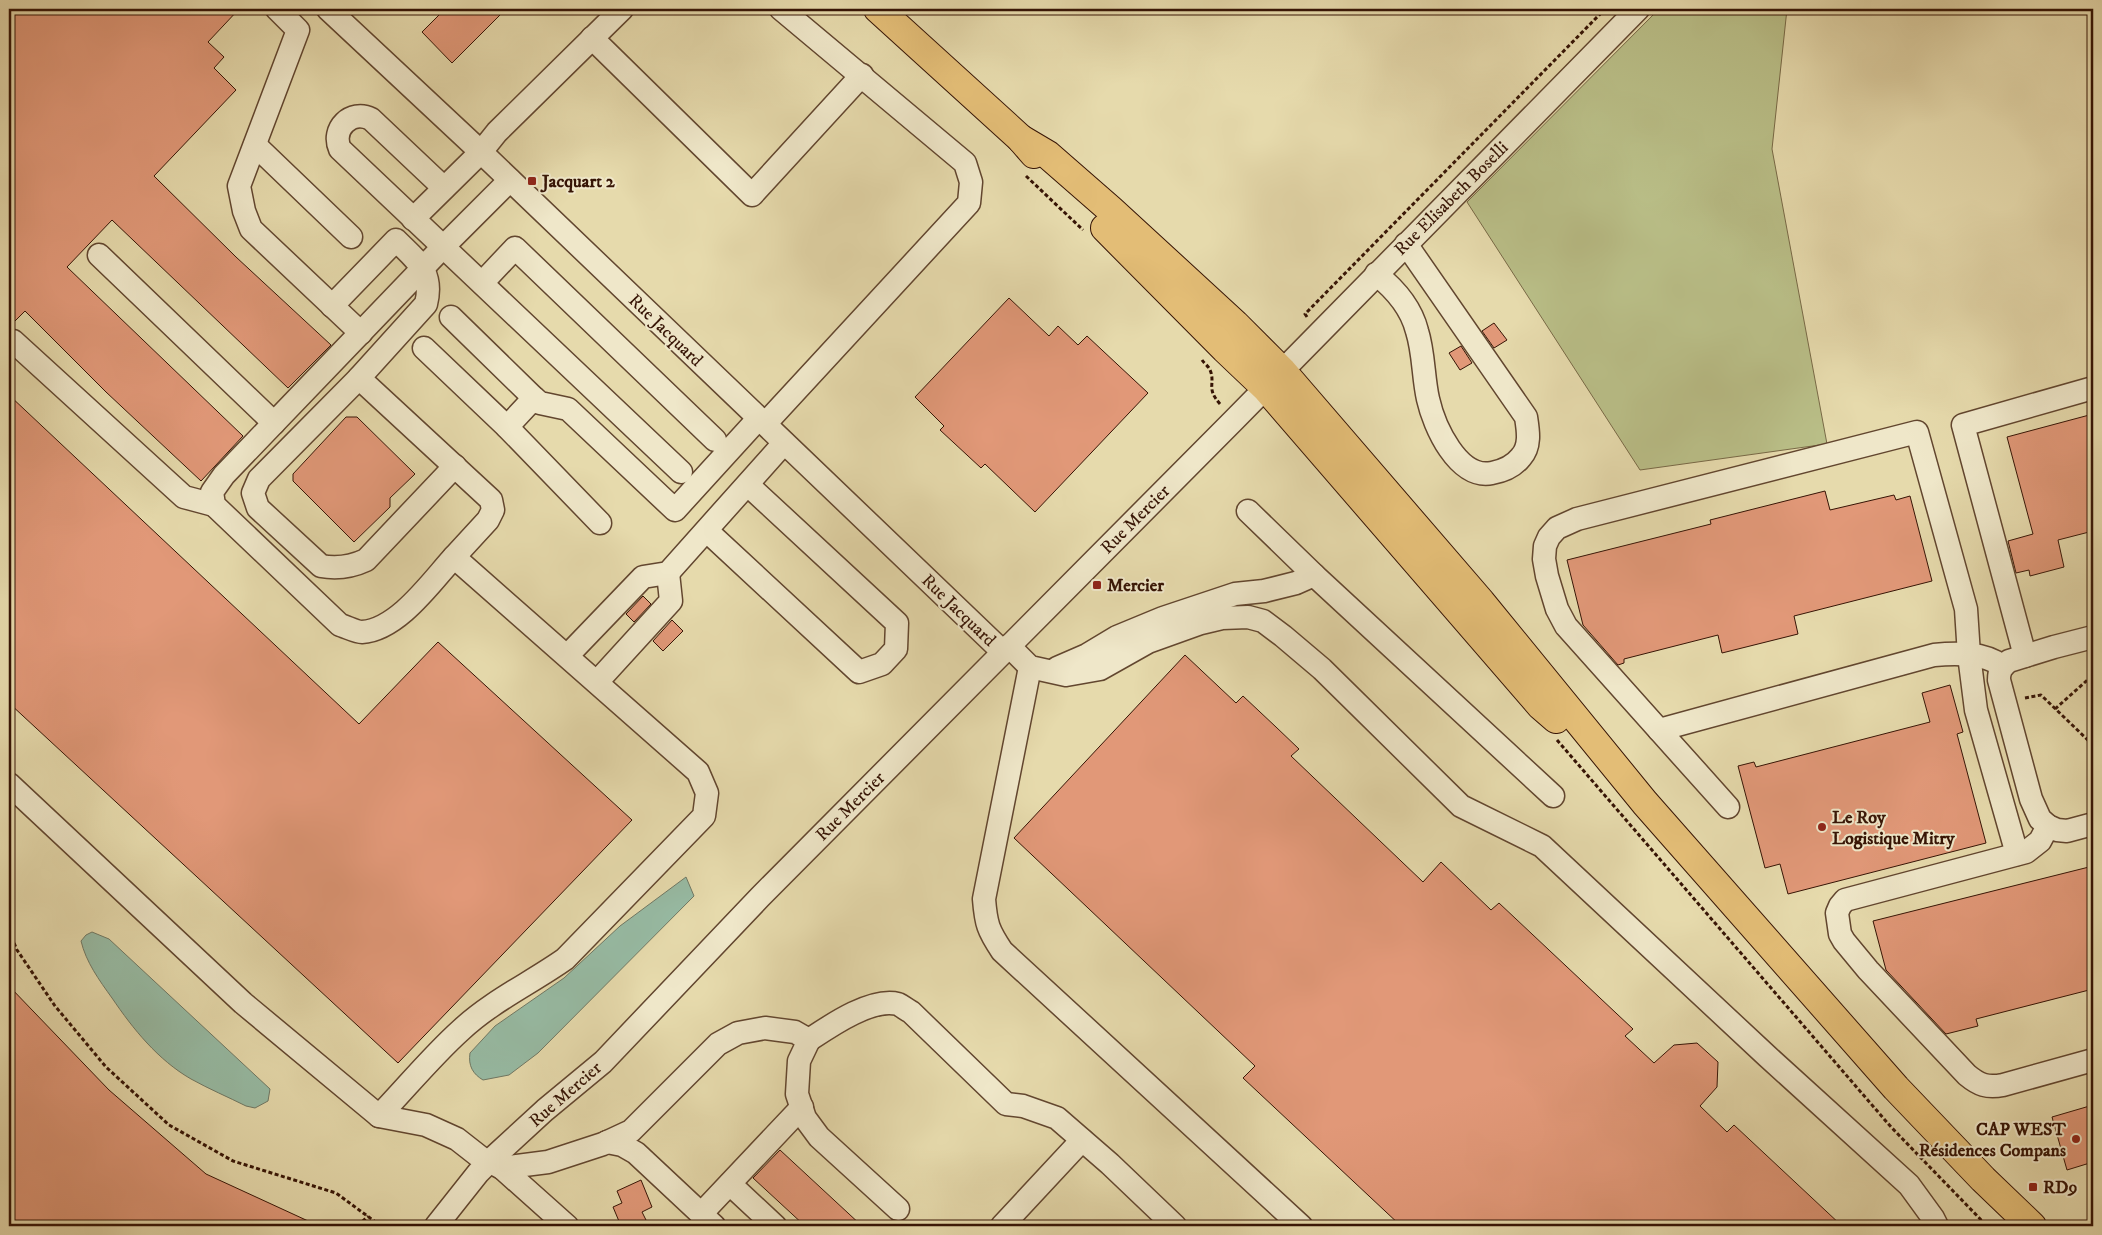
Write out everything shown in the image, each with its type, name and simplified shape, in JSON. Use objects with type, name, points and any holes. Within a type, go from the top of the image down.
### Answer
[{"type":"main road","points":[[878,9],[1021,140],[1048,156],[1111,210],[1235,324],[1274,380],[1481,602],[1645,803],[1896,1088],[1983,1179],[2031,1222]]},
{"type":"street","points":[[277,9],[298,30],[239,186],[244,211],[252,229],[360,333]]},
{"type":"street","name":"Rue Jacquard","points":[[328,9],[481,152],[784,443],[1006,649],[1040,669]]},
{"type":"street","points":[[413,219],[481,152],[497,132],[622,9]]},
{"type":"street","points":[[451,317],[534,398],[540,403],[568,409],[675,510],[969,203],[971,182],[965,163],[781,9]]},
{"type":"street","name":"Rue Elisabeth Boselli","points":[[1274,380],[1320,330],[1638,9]]},
{"type":"street","points":[[592,38],[752,195],[862,75]]},
{"type":"street","points":[[444,188],[371,119],[359,116],[351,118],[342,125],[338,138],[340,149],[682,472]]},
{"type":"street","points":[[255,145],[351,237]]},
{"type":"street","points":[[214,505],[212,492],[224,475],[510,180]]},
{"type":"street","points":[[332,306],[396,240],[424,267],[429,294],[426,304],[359,378],[259,480],[253,493],[258,508],[320,566],[332,568],[353,566],[366,560],[455,466]]},
{"type":"street","points":[[1376,274],[1394,289],[1409,311],[1418,332],[1428,401],[1443,440],[1458,462],[1474,472],[1486,474],[1502,471],[1518,462],[1524,454],[1529,436],[1526,417],[1406,244]]},
{"type":"street","points":[[482,283],[515,248],[715,440]]},
{"type":"street","points":[[99,255],[274,423]]},
{"type":"street","points":[[13,341],[184,497],[214,505],[340,625],[361,632],[378,629],[400,615],[488,520],[492,510],[491,500],[359,378]]},
{"type":"street","points":[[424,348],[507,427],[600,523]]},
{"type":"street","name":"Rue Mercier","points":[[436,1226],[496,1165],[545,1110],[603,1062],[754,903],[1274,380]]},
{"type":"street","points":[[568,409],[591,385]]},
{"type":"street","points":[[2025,656],[1963,425],[2093,388]]},
{"type":"street","points":[[507,427],[534,398]]},
{"type":"street","points":[[1728,807],[1561,618],[1552,594],[1544,559],[1549,537],[1557,528],[1577,519],[1917,432],[1966,609],[1969,655],[1976,710],[2017,854]]},
{"type":"street","points":[[568,656],[643,577],[668,573],[784,443]]},
{"type":"street","points":[[707,531],[858,672],[882,664],[896,649],[897,623],[748,485]]},
{"type":"street","points":[[1248,511],[1314,575],[1553,796]]},
{"type":"street","points":[[379,1116],[461,1029],[515,988],[538,978],[565,959],[704,816],[707,792],[698,772],[454,557]]},
{"type":"street","points":[[597,682],[671,601],[668,573]]},
{"type":"street","points":[[1040,669],[1087,655],[1117,637],[1163,618],[1235,594],[1264,591],[1296,583],[1314,575]]},
{"type":"street","points":[[1040,669],[1066,675],[1100,669],[1148,642],[1208,621],[1222,618],[1248,617],[1263,622],[1284,636],[1322,669],[1461,806],[1542,846],[1908,1185],[1937,1226]]},
{"type":"street","points":[[2093,637],[2008,661],[1999,672],[2004,702],[2031,800],[2040,819],[2048,826],[2057,830],[2067,831],[2093,824]]},
{"type":"street","points":[[1659,730],[1934,655],[1969,655],[1998,663],[2002,666]]},
{"type":"street","points":[[1040,669],[984,899],[986,923],[990,933],[1002,950],[1301,1226]]},
{"type":"street","points":[[9,784],[243,1003],[379,1116],[426,1125],[457,1139],[496,1165],[567,1226]]},
{"type":"street","points":[[2048,826],[2040,841],[2034,847],[2017,854],[1845,900],[1840,906],[1838,913],[1840,934],[1868,970],[1968,1075],[1982,1085],[1990,1087],[2003,1085],[2093,1060]]},
{"type":"street","points":[[898,1209],[819,1137],[805,1118],[797,1094],[799,1061],[809,1040],[835,1023],[862,1009],[897,1004],[911,1012],[1006,1104],[1023,1106],[1057,1118],[1175,1226]]},
{"type":"street","points":[[496,1165],[548,1162],[608,1142],[630,1131],[718,1044],[738,1033],[765,1028],[795,1032],[809,1040]]},
{"type":"street","points":[[608,1142],[622,1145],[636,1153],[707,1220],[730,1184],[802,1108]]},
{"type":"street","points":[[1002,1226],[1082,1140]]},
{"type":"street","points":[[730,1184],[775,1226]]},
{"type":"path","points":[[1320,330],[1305,314],[1605,9]]},
{"type":"path","points":[[2055,709],[2093,675]]},
{"type":"path","points":[[2004,702],[2041,695],[2093,745]]},
{"type":"path","points":[[9,931],[17,950],[55,1006],[106,1067],[169,1125],[233,1161],[336,1193],[381,1226]]},
{"type":"path","points":[[358,1226],[368,1216]]},
{"type":"shaded area","points":[[1659,9],[1787,9],[1772,149],[1827,444],[1640,470],[1467,202]]},
{"type":"shaded area","points":[[686,877],[694,896],[538,1053],[509,1075],[483,1080],[476,1075],[471,1066],[470,1053],[495,1026],[564,978],[620,926]]},
{"type":"shaded area","points":[[92,932],[109,939],[270,1089],[268,1101],[255,1108],[246,1106],[191,1079],[157,1053],[129,1021],[90,964],[81,941]]},
{"type":"building","points":[[9,9],[239,9],[208,42],[224,57],[214,68],[236,90],[154,176],[236,257],[331,345],[288,388],[112,220],[67,267],[243,436],[201,481],[106,392],[25,311],[9,327]]},
{"type":"building","points":[[445,9],[506,9],[452,63],[422,32]]},
{"type":"building","points":[[1009,298],[1049,336],[1058,326],[1078,345],[1087,336],[1148,393],[1035,512],[985,464],[981,468],[940,430],[944,426],[915,397]]},
{"type":"building","points":[[1494,323],[1507,340],[1494,348],[1482,331]]},
{"type":"building","points":[[1461,346],[1472,363],[1460,370],[1449,353]]},
{"type":"building","points":[[9,395],[359,724],[438,642],[632,820],[398,1063],[9,703]]},
{"type":"building","points":[[2093,414],[2093,531],[2058,540],[2064,567],[2030,576],[2029,570],[2016,573],[2008,541],[2033,534],[2007,437]]},
{"type":"building","points":[[346,417],[357,417],[415,474],[390,498],[390,507],[354,542],[293,481],[293,474]]},
{"type":"building","points":[[1825,491],[1830,510],[1894,495],[1896,500],[1910,496],[1932,581],[1794,616],[1798,634],[1722,653],[1718,635],[1624,659],[1624,663],[1618,665],[1583,625],[1567,560],[1711,524],[1710,520]]},
{"type":"building","points":[[643,596],[651,604],[634,622],[626,614]]},
{"type":"building","points":[[672,620],[683,631],[663,651],[653,641]]},
{"type":"building","points":[[1185,655],[1236,703],[1243,696],[1276,727],[1299,749],[1291,756],[1423,882],[1441,862],[1491,910],[1499,903],[1633,1029],[1625,1036],[1654,1063],[1674,1045],[1697,1043],[1718,1062],[1717,1087],[1700,1106],[1727,1132],[1734,1125],[1842,1226],[1401,1226],[1243,1078],[1255,1066],[1014,838]]},
{"type":"building","points":[[1950,685],[1963,732],[1957,734],[1986,843],[1788,894],[1780,864],[1765,868],[1738,766],[1754,762],[1756,767],[1930,722],[1922,693]]},
{"type":"building","points":[[2093,866],[2093,989],[1976,1019],[1978,1026],[1946,1034],[1886,970],[1873,921]]},
{"type":"building","points":[[9,986],[109,1090],[206,1174],[319,1226],[20,1226],[9,1216]]},
{"type":"building","name":"CAP WEST Résidences Compans","points":[[2093,1105],[2093,1162],[2067,1170],[2052,1117]]},
{"type":"building","points":[[780,1150],[862,1226],[805,1226],[753,1178]]},
{"type":"building","points":[[641,1180],[652,1207],[642,1212],[649,1226],[621,1226],[613,1207],[622,1203],[617,1191]]},
{"type":"place","name":"Jacquart 2","points":[[532,181]]},
{"type":"place","name":"Mercier","points":[[1097,585]]},
{"type":"place","name":"Le Roy Logistique Mitry","points":[[1822,827]]},
{"type":"place","name":"CAP WEST Résidences Compans","points":[[2076,1139]]},
{"type":"place","name":"RD9","points":[[2033,1187]]}]
